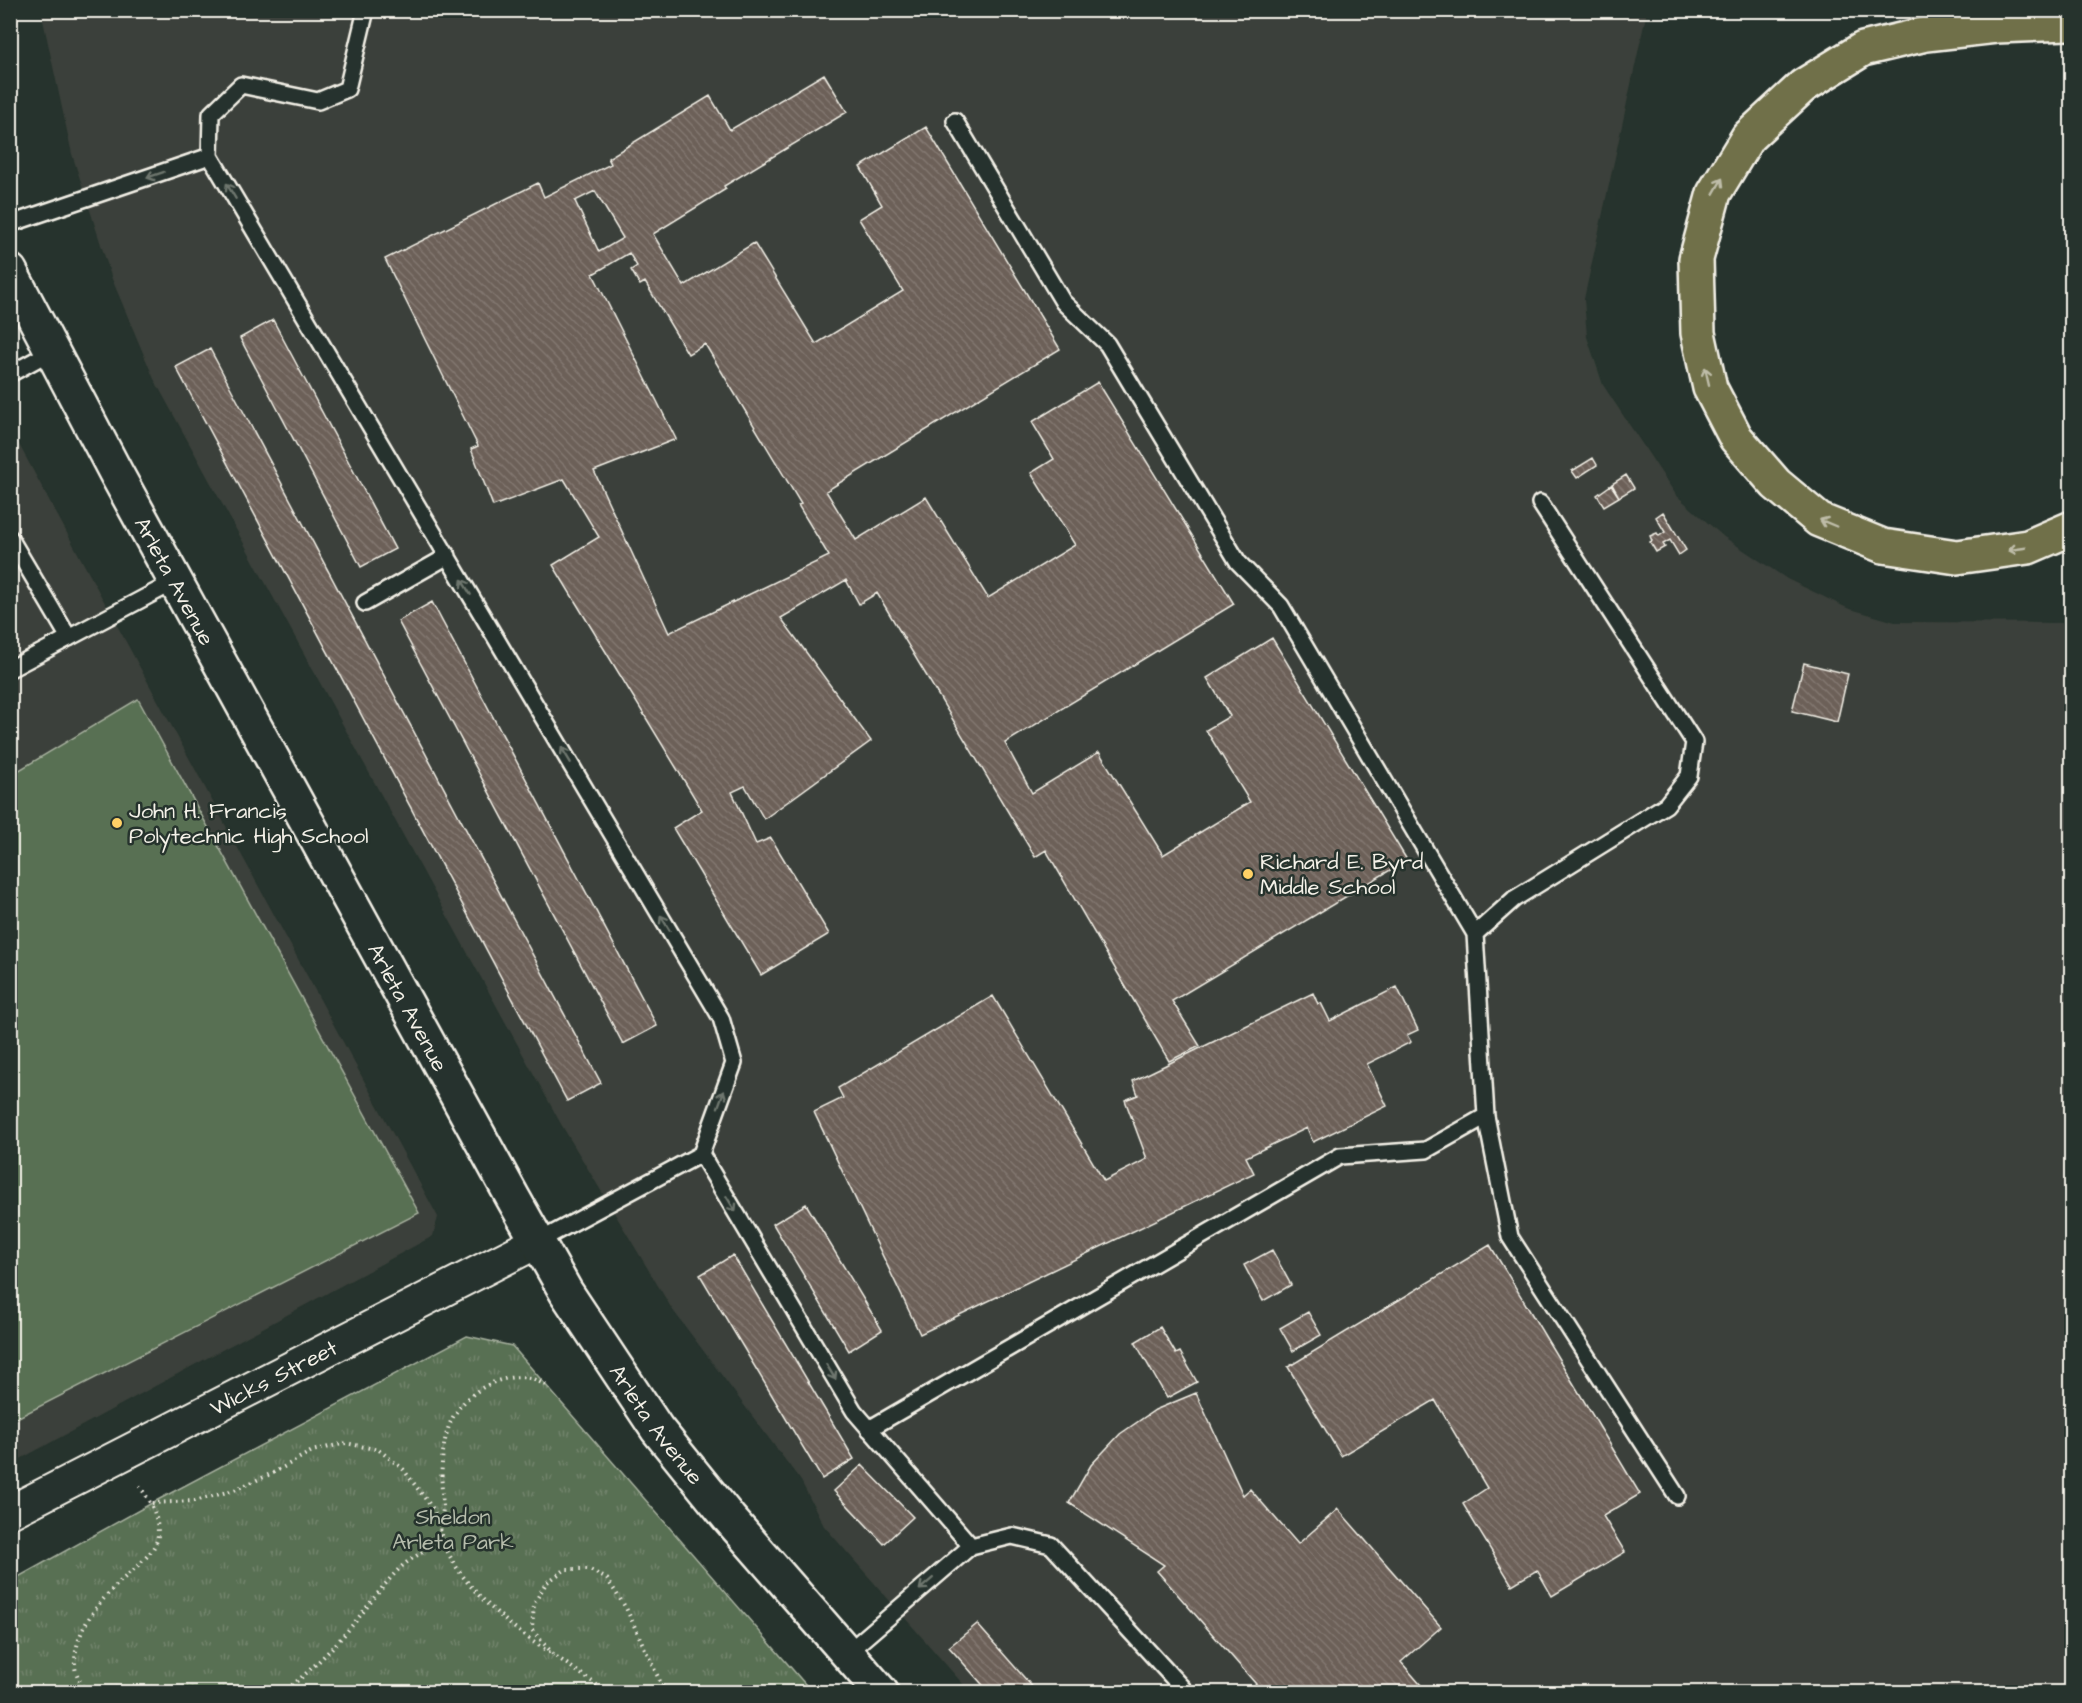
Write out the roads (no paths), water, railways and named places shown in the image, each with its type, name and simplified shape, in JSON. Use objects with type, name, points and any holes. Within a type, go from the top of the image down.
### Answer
[{"type":"highway","points":[[2068,23],[1996,26],[1938,33],[1870,47],[1803,86],[1748,137],[1714,193],[1696,259],[1698,333],[1710,388],[1736,438],[1776,484],[1819,520],[1883,546],[1957,557],[2028,547],[2072,528]]},
{"type":"main road","name":"Arleta Avenue","points":[[10,271],[176,582],[566,1292],[657,1429],[729,1518],[881,1692]]},
{"type":"street","name":"Wicks Street","points":[[10,1512],[537,1242]]},
{"type":"lane","points":[[366,10],[346,89],[318,101],[241,86],[212,114],[210,156],[721,1018],[734,1063],[701,1154],[537,1242]]},
{"type":"lane","points":[[955,122],[1063,302],[1107,344],[1238,562],[1281,606],[1475,934],[1486,1116],[1510,1237],[1677,1496]]},
{"type":"lane","points":[[10,224],[210,156]]},
{"type":"lane","points":[[10,374],[52,351]]},
{"type":"lane","points":[[1475,934],[1514,899],[1666,805],[1689,776],[1695,742],[1540,503]]},
{"type":"lane","points":[[10,538],[69,638]]},
{"type":"lane","points":[[365,603],[448,556]]},
{"type":"lane","points":[[10,669],[176,582]]},
{"type":"lane","points":[[869,1429],[1340,1156],[1426,1150],[1486,1116]]},
{"type":"lane","points":[[701,1154],[855,1411],[971,1546]]},
{"type":"lane","points":[[847,1653],[971,1546],[1012,1536],[1051,1545],[1186,1692]]},
{"type":"place","name":"John H. Francis Polytechnic High School","points":[[117,823]]},
{"type":"place","name":"Richard E. Byrd Middle School","points":[[1248,874]]},
{"type":"park label","name":"Sheldon Arleta Park","points":[[453,1528]]}]
